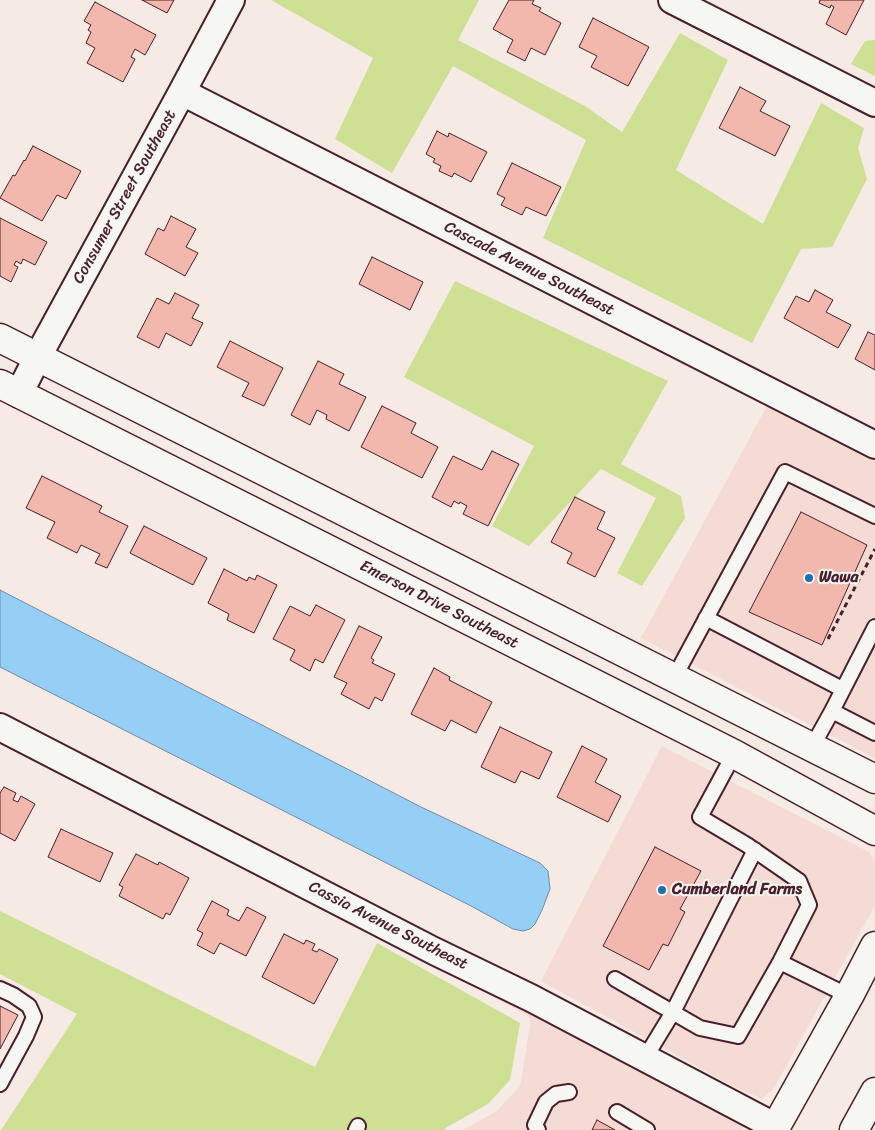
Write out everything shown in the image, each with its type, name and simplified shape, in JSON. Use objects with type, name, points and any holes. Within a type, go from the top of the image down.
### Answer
[{"type":"street","name":"Consumer Street Southeast","points":[[9,389],[37,358],[231,0]]},
{"type":"street","points":[[672,0],[875,103]]},
{"type":"street","name":"Cascade Avenue Southeast","points":[[182,92],[875,445]]},
{"type":"street","points":[[0,338],[875,779]]},
{"type":"street","name":"Emerson Drive Southeast","points":[[9,389],[734,754],[875,831]]},
{"type":"street","name":"Cassia Avenue Southeast","points":[[0,727],[426,947],[531,998],[775,1128]]},
{"type":"street","points":[[775,1128],[875,946]]},
{"type":"lane","points":[[674,678],[784,472],[875,516]]},
{"type":"lane","points":[[706,618],[842,689]]},
{"type":"lane","points":[[812,747],[875,627]]},
{"type":"lane","points":[[832,711],[875,733]]},
{"type":"lane","points":[[615,978],[700,1028],[738,1036],[780,962],[809,905],[799,881],[754,850],[700,817],[734,754]]},
{"type":"lane","points":[[645,1058],[673,1012],[754,850]]},
{"type":"lane","points":[[780,962],[849,996]]},
{"type":"lane","points":[[0,989],[14,995],[29,1006],[34,1017],[0,1084]]},
{"type":"lane","points":[[538,1130],[535,1124],[546,1102],[556,1094],[569,1092]]},
{"type":"lane","points":[[617,1112],[648,1130]]},
{"type":"path","points":[[828,639],[875,549]]},
{"type":"shaded area","points":[[767,406],[875,460],[875,758],[641,638]]},
{"type":"shaded area","points":[[662,746],[869,852],[875,861],[874,907],[774,1088],[762,1099],[733,1086],[541,981]]},
{"type":"shaded area","points":[[482,988],[745,1125],[742,1130],[463,1130],[497,1111],[519,1087],[530,1025],[530,1019],[525,1014],[481,990]]},
{"type":"green space","points":[[271,0],[479,0],[458,40],[585,106],[622,132],[680,33],[728,60],[676,170],[763,224],[821,103],[864,128],[858,148],[867,179],[832,247],[801,249],[752,343],[543,238],[586,140],[453,66],[392,173],[335,139],[373,58]]},
{"type":"green space","points":[[875,40],[875,76],[851,64],[865,41]]},
{"type":"green space","points":[[455,281],[668,381],[621,464],[681,496],[685,518],[642,586],[617,573],[656,498],[601,469],[529,546],[492,526],[534,446],[404,377]]},
{"type":"green space","points":[[0,911],[315,1067],[377,943],[520,1023],[510,1080],[488,1104],[444,1130],[1,1130],[77,1014],[0,974]]},
{"type":"water","points":[[0,590],[421,807],[540,863],[548,871],[550,889],[535,924],[530,929],[523,931],[513,929],[0,667]]},
{"type":"building","points":[[142,0],[174,0],[167,13]]},
{"type":"building","points":[[509,0],[534,0],[532,4],[541,8],[539,11],[561,23],[545,55],[531,48],[525,61],[507,52],[513,40],[493,29]]},
{"type":"building","points":[[820,0],[864,0],[846,35],[826,24],[834,7],[831,5],[830,8],[819,3]]},
{"type":"building","points":[[95,2],[156,35],[145,55],[135,49],[131,57],[135,59],[123,82],[87,63],[95,48],[86,43],[91,32],[88,30],[91,25],[84,21]]},
{"type":"building","points":[[593,18],[649,47],[628,86],[591,67],[597,56],[579,47]]},
{"type":"building","points":[[740,87],[766,101],[760,111],[790,126],[775,156],[719,128]]},
{"type":"building","points":[[437,131],[448,137],[449,133],[487,152],[471,182],[454,173],[452,177],[439,171],[441,166],[433,162],[435,159],[426,154]]},
{"type":"building","points":[[33,146],[81,171],[66,199],[57,195],[42,221],[0,198]]},
{"type":"building","points":[[512,163],[561,187],[546,216],[526,207],[522,215],[501,205],[505,198],[497,194]]},
{"type":"building","points":[[171,216],[196,229],[186,247],[198,253],[185,276],[145,254],[158,228],[164,231]]},
{"type":"building","points":[[0,218],[47,242],[35,265],[23,259],[21,264],[16,261],[14,265],[18,267],[11,282],[0,276]]},
{"type":"building","points":[[372,257],[423,282],[410,310],[359,284]]},
{"type":"building","points":[[815,290],[833,300],[826,312],[851,325],[838,348],[784,318],[796,296],[809,302]]},
{"type":"building","points":[[175,293],[199,305],[192,318],[203,323],[191,346],[166,333],[159,348],[137,337],[157,298],[169,304]]},
{"type":"building","points":[[868,332],[875,335],[875,370],[855,359]]},
{"type":"building","points":[[230,341],[283,368],[264,406],[242,396],[249,383],[217,367]]},
{"type":"building","points":[[318,361],[344,374],[339,384],[366,397],[349,431],[326,419],[327,415],[317,410],[310,425],[291,415]]},
{"type":"building","points":[[382,406],[416,423],[411,433],[438,447],[422,478],[361,447]]},
{"type":"building","points":[[492,451],[519,464],[488,526],[463,514],[467,506],[460,502],[459,504],[454,501],[451,507],[432,497],[453,456],[482,470]]},
{"type":"building","points":[[42,476],[102,506],[99,512],[128,526],[107,568],[95,563],[100,554],[81,545],[77,553],[47,538],[55,522],[26,508]]},
{"type":"building","points":[[575,497],[605,512],[597,529],[615,538],[595,577],[567,563],[572,553],[551,542]]},
{"type":"building","name":"Wawa","points":[[801,512],[867,545],[822,645],[749,612]]},
{"type":"building","points":[[144,526],[207,558],[193,585],[130,553]]},
{"type":"building","points":[[224,569],[247,581],[249,577],[255,580],[257,575],[277,585],[254,633],[227,620],[229,614],[208,603]]},
{"type":"building","points":[[316,605],[345,620],[323,663],[315,659],[310,671],[290,660],[295,650],[273,639],[290,606],[310,616]]},
{"type":"building","points":[[359,626],[382,637],[371,658],[374,660],[372,663],[395,674],[382,701],[375,697],[369,709],[341,694],[347,683],[334,677]]},
{"type":"building","points":[[434,668],[450,677],[449,680],[492,702],[476,733],[451,720],[445,731],[411,714]]},
{"type":"building","points":[[500,727],[552,752],[539,779],[521,771],[515,783],[481,767]]},
{"type":"building","points":[[582,746],[607,759],[595,782],[621,796],[608,822],[557,797]]},
{"type":"building","points":[[4,787],[16,793],[13,800],[18,802],[21,796],[35,804],[15,841],[0,833],[0,793]]},
{"type":"building","points":[[61,829],[113,853],[100,882],[48,857]]},
{"type":"building","name":"Cumberland Farms","points":[[655,847],[701,871],[680,909],[685,912],[668,946],[663,944],[649,970],[603,946]]},
{"type":"building","points":[[136,854],[158,865],[159,862],[189,878],[170,915],[166,913],[163,919],[119,896],[123,887],[119,885]]},
{"type":"building","points":[[212,901],[229,910],[227,915],[239,921],[247,907],[266,917],[246,956],[220,943],[214,954],[197,945],[203,933],[197,930]]},
{"type":"building","points":[[284,934],[304,944],[306,940],[315,944],[312,950],[317,952],[319,949],[338,959],[314,1004],[262,977]]},
{"type":"building","points":[[0,1006],[18,1015],[0,1049]]},
{"type":"building","points":[[597,1120],[615,1130],[592,1130]]},
{"type":"place","name":"Wawa","points":[[809,578]]},
{"type":"place","name":"Cumberland Farms","points":[[662,890]]}]
